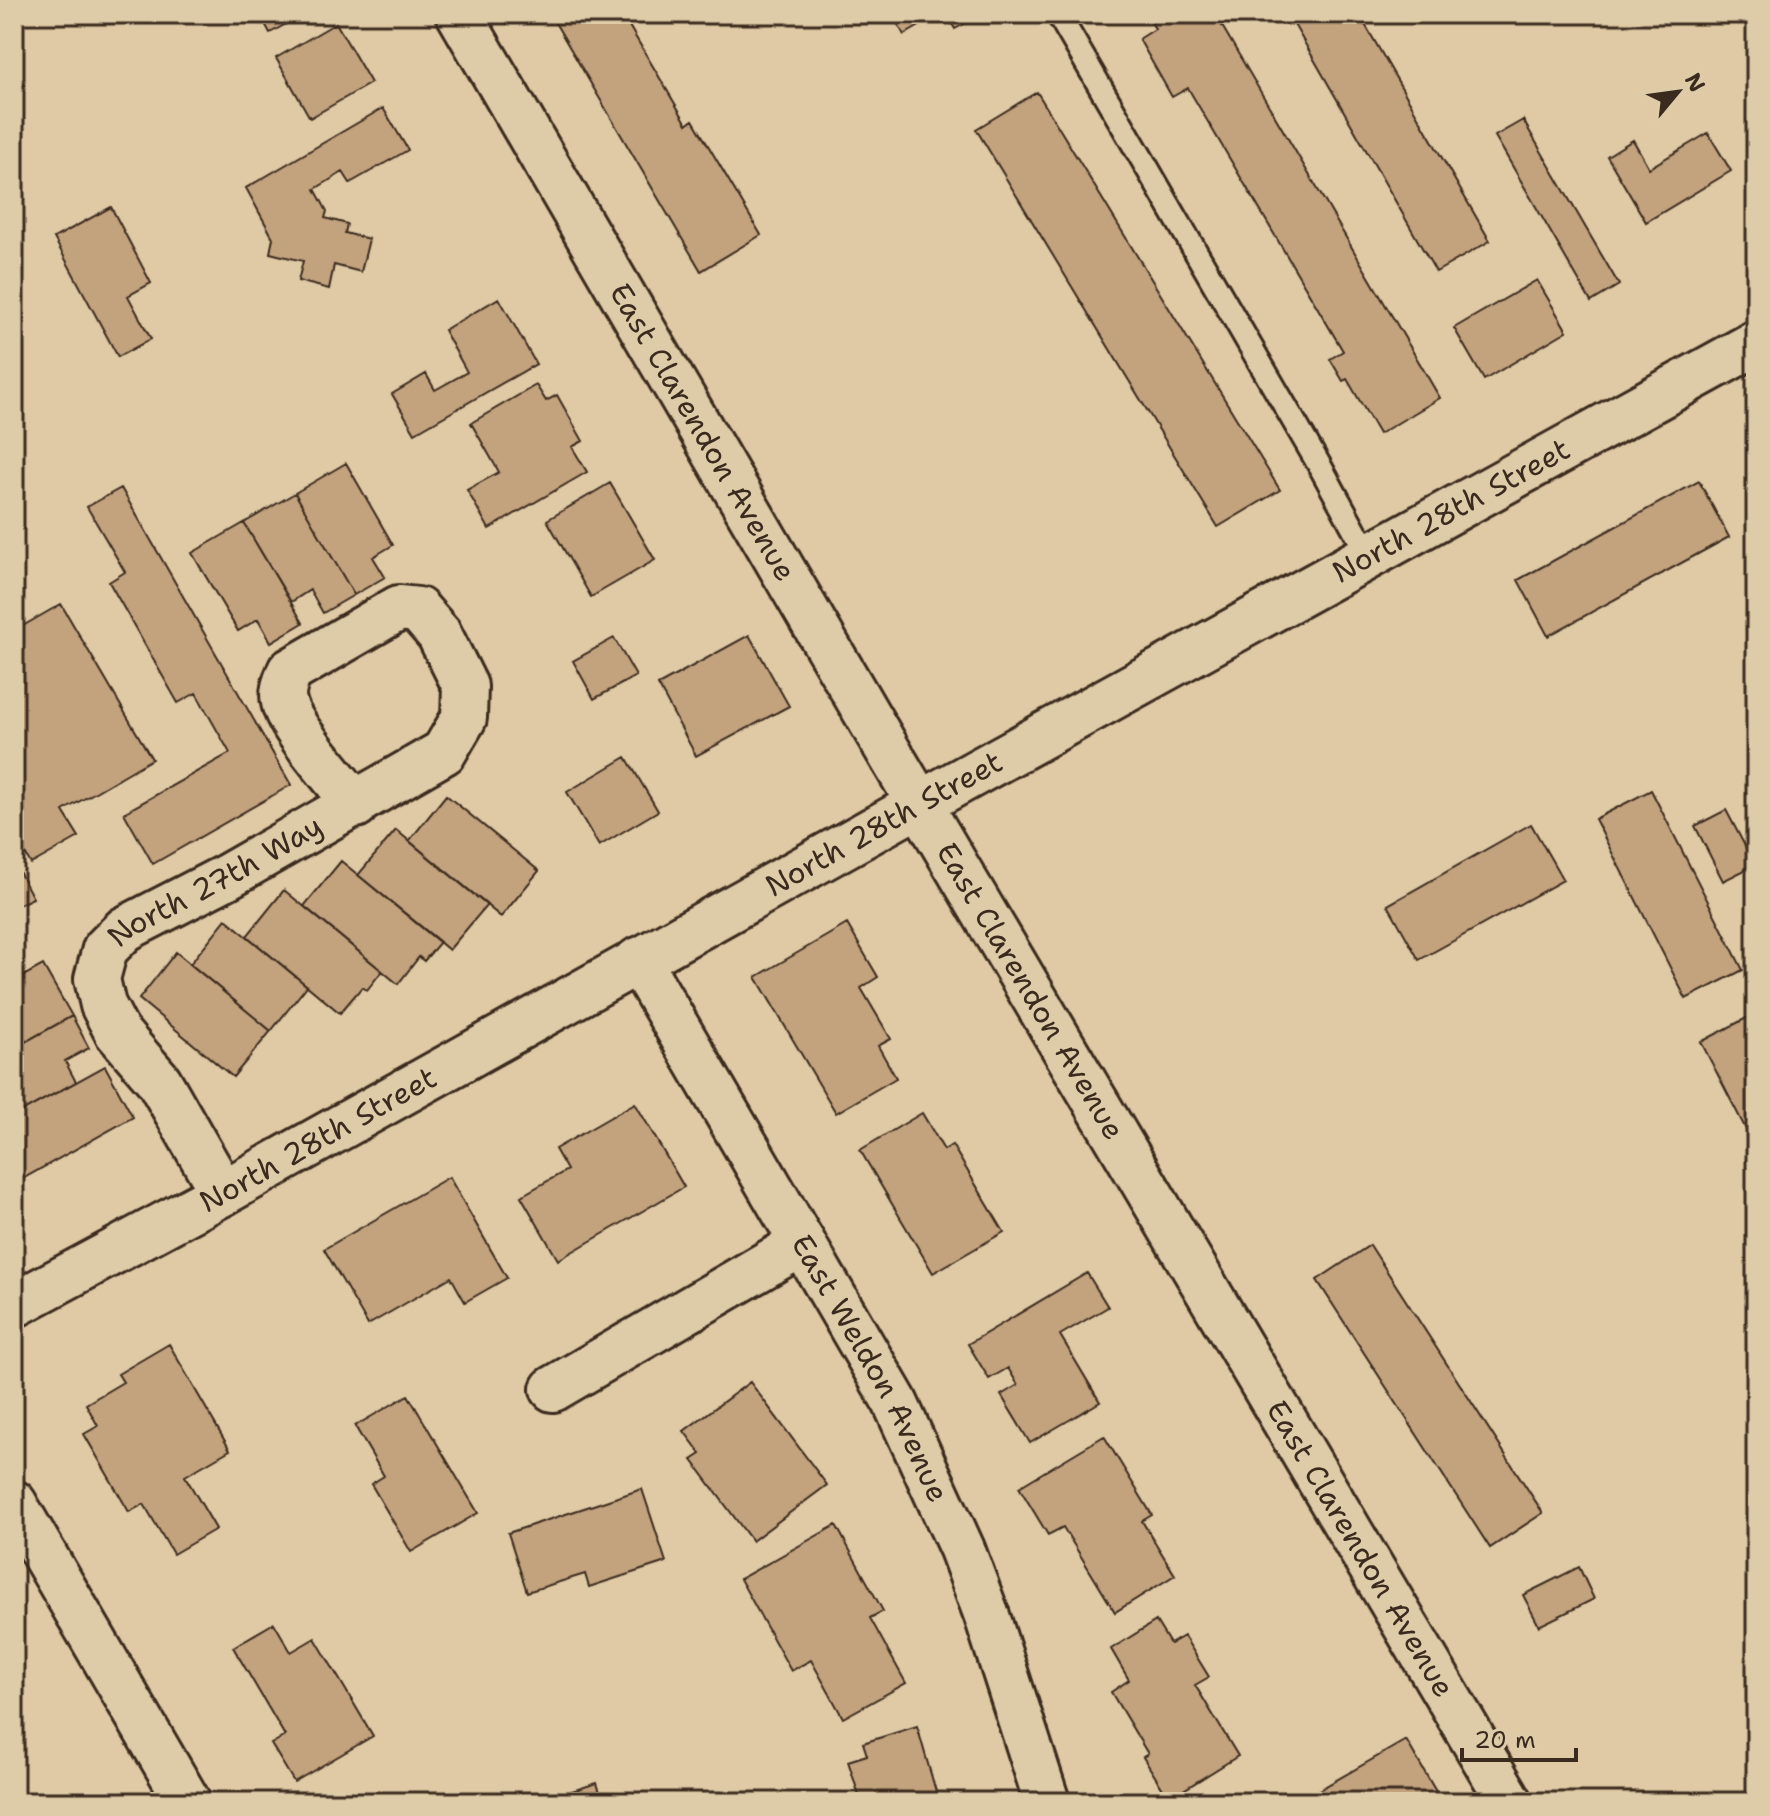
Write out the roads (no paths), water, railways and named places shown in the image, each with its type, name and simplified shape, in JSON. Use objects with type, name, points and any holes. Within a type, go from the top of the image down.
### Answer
[{"type":"street","name":"East Clarendon Avenue","points":[[459,14],[1510,1802]]},
{"type":"street","name":"North 28th Street","points":[[14,1305],[223,1193],[920,803],[1756,343]]},
{"type":"street","name":"North 27th Way","points":[[223,1193],[159,1081],[117,1032],[103,1005],[97,979],[105,949],[125,929],[356,805],[444,752],[464,718],[465,686],[439,634],[418,610],[399,608],[290,671],[283,687],[284,702],[292,721],[356,805]]},
{"type":"street","name":"East Weldon Avenue","points":[[638,960],[895,1402],[962,1549],[1047,1802]]},
{"type":"street","points":[[553,1389],[803,1243]]},
{"type":"street","points":[[14,1503],[188,1802]]},
{"type":"lane","points":[[1058,14],[1369,556]]}]
